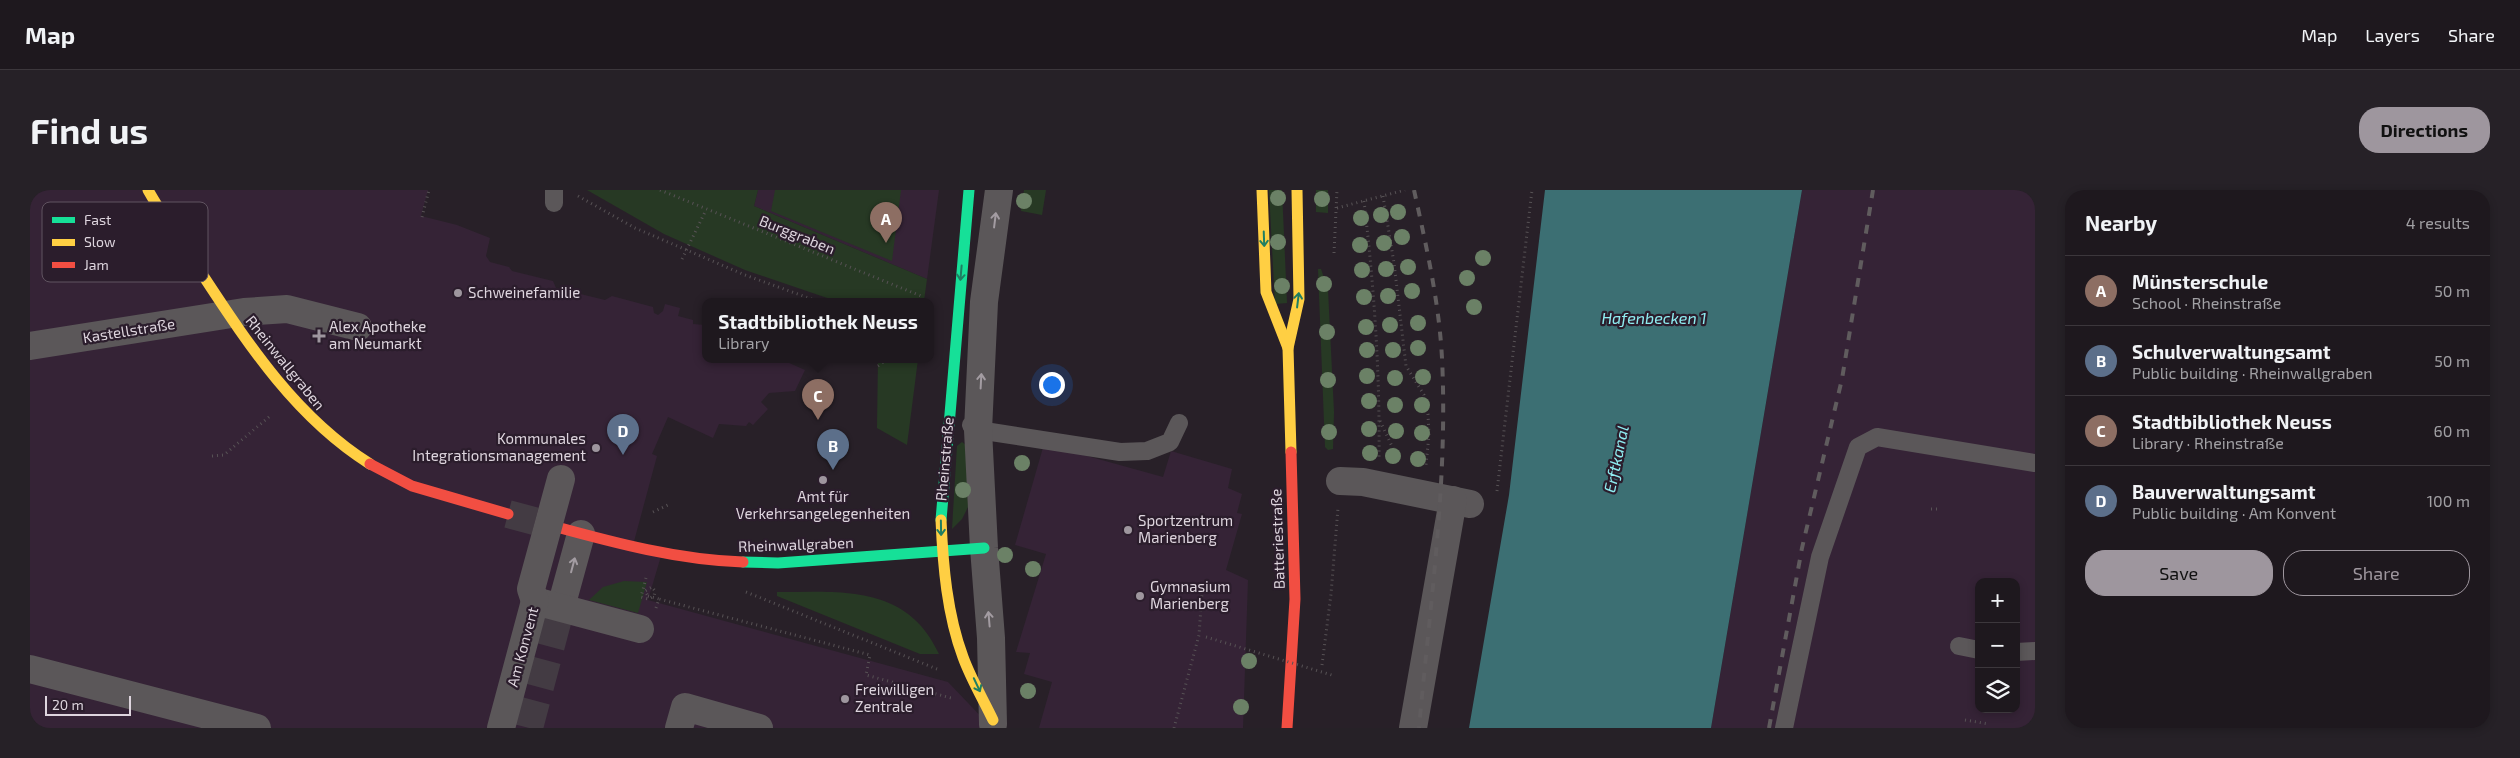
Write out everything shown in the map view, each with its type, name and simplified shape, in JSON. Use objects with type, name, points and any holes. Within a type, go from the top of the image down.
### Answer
[{"type":"street","name":"Rheinwallgraben","points":[[148,190],[156,202]]},
{"type":"street","name":"Rheinstraße","points":[[969,190],[941,512],[942,552],[953,619],[964,658],[993,724]]},
{"type":"street","name":"Rheinstraße","points":[[993,724],[991,638],[978,430],[984,302],[999,190]]},
{"type":"street","name":"Batteriestraße","points":[[1262,190],[1266,292],[1288,348]]},
{"type":"street","name":"Batteriestraße","points":[[1287,728],[1295,599],[1288,348],[1299,299],[1297,190]]},
{"type":"street","name":"Rheinwallgraben","points":[[207,282],[228,315],[291,399],[318,427],[348,451],[384,473],[426,490],[508,514]]},
{"type":"street","name":"Kastellstraße","points":[[30,346],[244,312],[287,309],[358,327]]},
{"type":"street","name":"Am Konvent","points":[[501,728],[536,601],[531,589],[561,478]]},
{"type":"street","points":[[1340,481],[1461,502],[1413,728]]},
{"type":"street","name":"Rheinwallgraben","points":[[553,526],[627,546],[720,561],[778,563],[984,548]]},
{"type":"street","points":[[564,596],[581,534]]},
{"type":"street","points":[[536,601],[640,629]]},
{"type":"street","points":[[30,669],[257,728]]},
{"type":"street","points":[[679,728],[685,707],[759,728]]},
{"type":"lane","points":[[950,410],[978,430],[1120,452],[1147,451],[1170,442],[1179,423]]},
{"type":"lane","points":[[1784,728],[1820,557],[1858,446],[1877,437],[2035,463]]},
{"type":"lane","points":[[1959,646],[1975,649]]},
{"type":"lane","points":[[2020,652],[2035,651]]},
{"type":"path","points":[[422,217],[429,190]]},
{"type":"path","name":"Burggraben","points":[[660,190],[921,296],[922,298]]},
{"type":"path","points":[[1334,253],[1338,208],[1337,190]]},
{"type":"path","points":[[1338,208],[1405,190]]},
{"type":"path","points":[[1461,502],[1495,509],[1532,190]]},
{"type":"path","points":[[575,195],[635,228],[745,275],[809,298]]},
{"type":"path","points":[[1383,196],[1394,263],[1406,366],[1424,395],[1428,414],[1429,435],[1400,490]]},
{"type":"path","points":[[1364,201],[1373,282],[1379,421],[1400,490]]},
{"type":"path","points":[[682,259],[706,210]]},
{"type":"path","points":[[878,366],[882,363]]},
{"type":"path","points":[[212,456],[224,454],[291,399]]},
{"type":"path","points":[[1379,421],[1399,461],[1400,490]]},
{"type":"path","points":[[1320,680],[1331,594],[1340,481]]},
{"type":"path","points":[[653,512],[668,505]]},
{"type":"path","points":[[1931,508],[1939,509]]},
{"type":"path","points":[[656,579],[646,578],[640,597],[648,599],[654,596],[655,591],[652,588],[645,591],[648,596],[658,599],[870,655],[866,675],[958,700]]},
{"type":"path","points":[[740,589],[939,670]]},
{"type":"path","points":[[1174,728],[1199,635],[1202,593]]},
{"type":"path","points":[[640,629],[650,632],[658,599]]},
{"type":"path","points":[[1199,635],[1336,676]]},
{"type":"path","points":[[1965,720],[1989,724]]},
{"type":"shaded area","points":[[30,190],[428,190],[421,216],[457,225],[490,238],[486,256],[490,262],[509,267],[512,271],[553,281],[556,288],[605,300],[612,296],[653,307],[654,313],[658,315],[663,311],[665,304],[680,308],[678,316],[693,320],[693,324],[702,325],[702,363],[789,363],[805,370],[795,391],[769,393],[761,402],[768,409],[753,425],[749,422],[746,426],[719,424],[713,438],[668,417],[652,454],[657,456],[632,549],[661,556],[648,600],[948,682],[990,726],[990,728],[30,728]]},
{"type":"shaded area","points":[[758,190],[939,190],[927,279],[754,206]]},
{"type":"shaded area","points":[[1802,190],[2035,190],[2035,728],[1711,728]]},
{"type":"shaded area","name":"Gymnasium Marienberg","points":[[1044,444],[1163,477],[1171,451],[1232,469],[1228,488],[1242,494],[1237,513],[1242,514],[1226,570],[1248,580],[1243,728],[1039,728],[1052,682],[1024,674],[1030,653],[1016,652],[1046,554],[1015,545]]},
{"type":"green space","points":[[587,190],[758,190],[754,206],[927,279],[924,298],[827,298],[745,270],[664,234]]},
{"type":"green space","points":[[775,190],[901,190],[892,261],[771,211]]},
{"type":"green space","points":[[1024,190],[1046,190],[1042,215],[1021,211]]},
{"type":"green space","points":[[1269,190],[1282,190],[1287,303],[1275,304]]},
{"type":"green space","points":[[1316,190],[1328,190],[1328,213],[1316,212]]},
{"type":"green space","points":[[1318,269],[1321,269],[1328,290],[1334,412],[1333,449],[1328,450],[1325,447]]},
{"type":"green space","points":[[878,363],[917,363],[907,445],[877,428]]},
{"type":"green space","points":[[962,442],[967,446],[968,507],[962,519],[952,529],[957,446]]},
{"type":"green space","points":[[624,581],[647,582],[638,613],[589,600],[603,587]]},
{"type":"green space","points":[[777,592],[848,593],[870,597],[891,604],[909,615],[925,631],[939,654],[920,654],[777,596]]},
{"type":"water","name":"Hafenbecken 1","points":[[1545,190],[1802,190],[1711,728],[1469,728],[1509,495]]},
{"type":"tunnel","points":[[508,514],[553,526]]},
{"type":"tunnel","points":[[529,728],[564,596]]},
{"type":"railway","points":[[1414,190],[1438,315],[1442,358],[1443,404],[1437,543],[1419,728]]},
{"type":"railway","points":[[1769,728],[1802,548],[1842,379],[1873,190]]},
{"type":"traffic: fast","points":[[941,520],[969,190]]},
{"type":"traffic: fast","points":[[743,562],[778,563],[984,548]]},
{"type":"traffic: slow","points":[[148,190],[155,202]]},
{"type":"traffic: slow","points":[[1262,190],[1266,292],[1288,348]]},
{"type":"traffic: slow","points":[[1291,452],[1288,348],[1299,299],[1297,190]]},
{"type":"traffic: slow","points":[[207,282],[257,355],[277,380],[320,425],[344,446],[370,464]]},
{"type":"traffic: slow","points":[[941,520],[943,555],[953,624],[966,665],[993,720]]},
{"type":"traffic: jam","points":[[1287,728],[1295,599],[1291,452]]},
{"type":"traffic: jam","points":[[370,464],[412,486],[508,514]]},
{"type":"traffic: jam","points":[[553,526],[671,554],[719,561],[743,562]]},
{"type":"place","name":"Münsterschule","points":[[886,243]]},
{"type":"place","name":"Schweinefamilie","points":[[458,293]]},
{"type":"place","name":"Alex Apotheke am Neumarkt","points":[[319,336]]},
{"type":"place","name":"Stadtbibliothek Neuss","points":[[818,420]]},
{"type":"place","name":"Kommunales Integrationsmanagement","points":[[596,448]]},
{"type":"place","name":"Bauverwaltungsamt","points":[[623,455]]},
{"type":"place","name":"Schulverwaltungsamt","points":[[833,470]]},
{"type":"place","name":"Amt für Verkehrsangelegenheiten","points":[[823,480]]},
{"type":"place","name":"Sportzentrum Marienberg","points":[[1128,530]]},
{"type":"place","name":"Gymnasium Marienberg","points":[[1140,596]]},
{"type":"place","name":"Freiwilligen Zentrale","points":[[845,699]]},
{"type":"water label","name":"Erftkanal","points":[[1616,459]]}]
